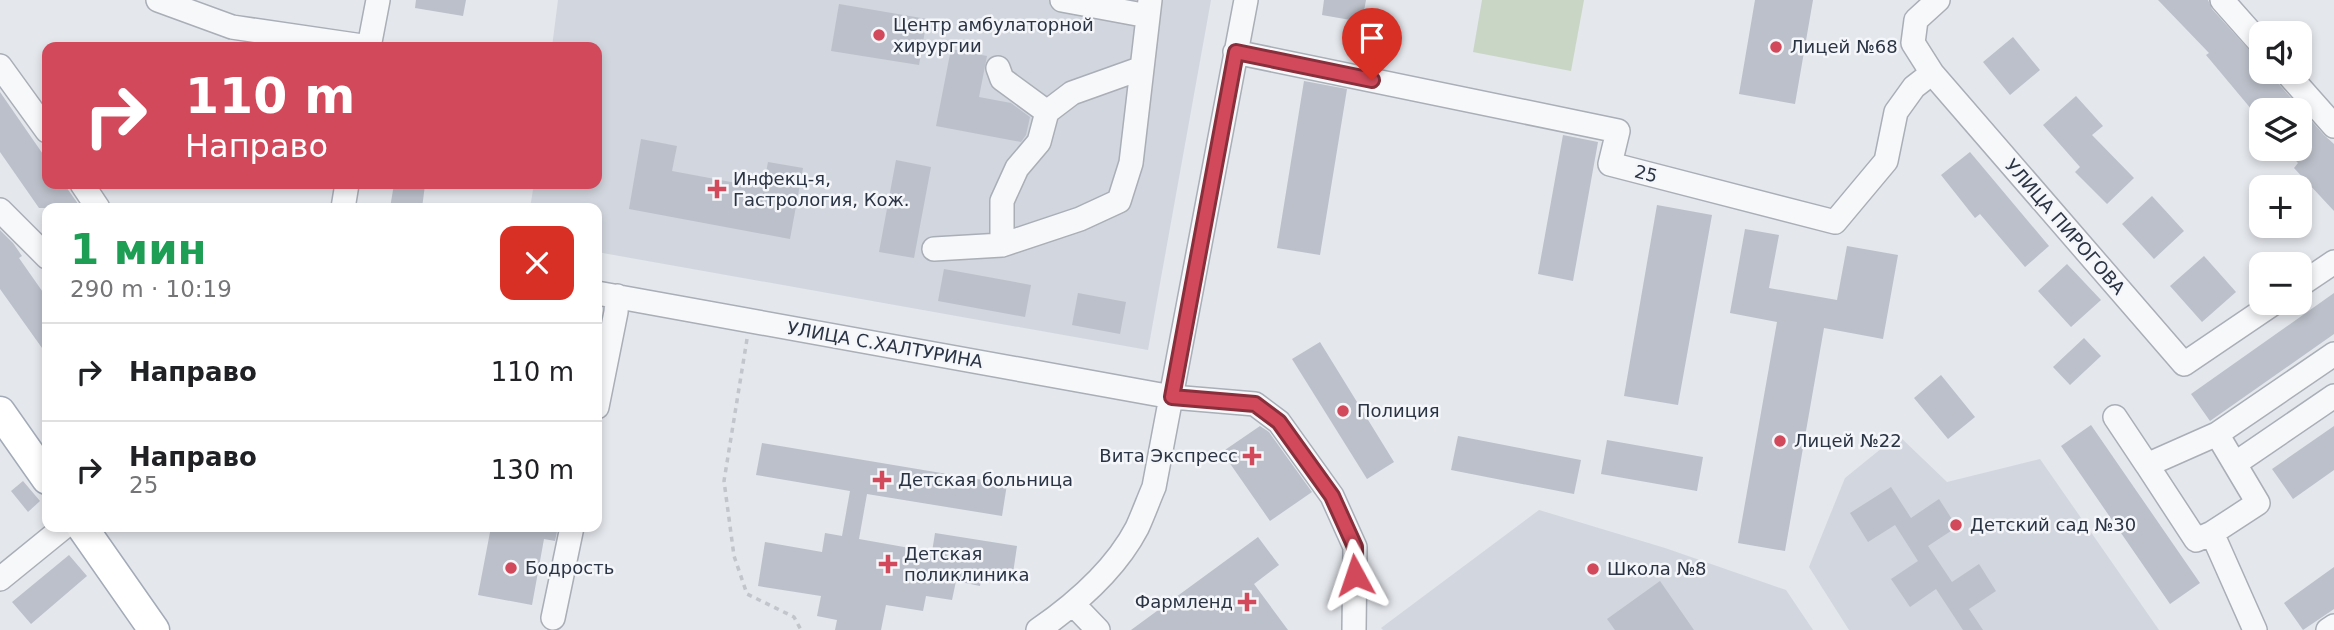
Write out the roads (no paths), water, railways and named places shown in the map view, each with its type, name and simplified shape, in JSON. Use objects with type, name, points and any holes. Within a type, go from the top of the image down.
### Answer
[{"type":"main road","points":[[0,412],[42,472]]},
{"type":"main road","points":[[86,532],[155,630]]},
{"type":"street","points":[[158,0],[232,26],[336,42]]},
{"type":"street","points":[[370,42],[378,0]]},
{"type":"street","points":[[934,249],[1002,245],[1080,219],[1119,201],[1131,163],[1149,8],[1062,0]]},
{"type":"street","points":[[1038,630],[1074,606],[1109,568],[1136,530],[1154,487],[1246,0]]},
{"type":"street","name":"УЛИЦА ПИРОГОВА","points":[[1938,0],[1916,20],[1913,43],[1932,73],[2184,364],[2256,315]]},
{"type":"street","points":[[2222,0],[2249,30]]},
{"type":"street","name":"25","points":[[1236,52],[1618,131],[1609,164],[1835,222],[1886,161],[1896,112],[1914,87],[1932,73]]},
{"type":"street","points":[[0,66],[42,124]]},
{"type":"street","points":[[998,68],[1002,79],[1047,111]]},
{"type":"street","points":[[1002,245],[1002,201],[1017,168],[1039,142],[1047,111],[1072,93],[1142,68]]},
{"type":"street","points":[[2296,84],[2334,127]]},
{"type":"street","points":[[0,210],[42,252]]},
{"type":"street","points":[[2312,277],[2334,262]]},
{"type":"street","points":[[602,382],[616,312],[607,295]]},
{"type":"street","name":"УЛИЦА С.ХАЛТУРИНА","points":[[607,295],[1172,397],[1255,404],[1279,422],[1332,496],[1355,547],[1354,630]]},
{"type":"street","points":[[2147,465],[2217,434],[2334,354]]},
{"type":"street","points":[[2236,463],[2334,396]]},
{"type":"street","points":[[2115,417],[2196,540],[2259,503],[2217,434]]},
{"type":"street","points":[[0,579],[58,532]]},
{"type":"street","points":[[553,618],[571,532]]},
{"type":"street","points":[[2212,533],[2255,630]]},
{"type":"street","points":[[1074,606],[1098,630]]},
{"type":"street","points":[[2328,630],[2334,626]]},
{"type":"place","name":"Центр амбулаторной хирургии","points":[[879,35]]},
{"type":"place","name":"Лицей №68","points":[[1776,47]]},
{"type":"place","name":"Инфекц-я, Гастрология, Кож.","points":[[717,189]]},
{"type":"place","name":"Полиция","points":[[1343,411]]},
{"type":"place","name":"Лицей №22","points":[[1780,441]]},
{"type":"place","name":"Вита Экспресс","points":[[1252,456]]},
{"type":"place","name":"Детская больница","points":[[882,480]]},
{"type":"place","name":"Детский сад №30","points":[[1956,525]]},
{"type":"place","name":"Детская поликлиника","points":[[888,564]]},
{"type":"place","name":"Бодрость","points":[[511,568]]},
{"type":"place","name":"Школа №8","points":[[1593,569]]},
{"type":"place","name":"Фармленд","points":[[1247,602]]}]
